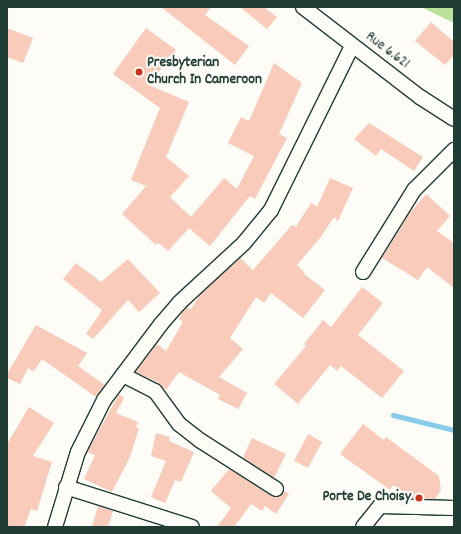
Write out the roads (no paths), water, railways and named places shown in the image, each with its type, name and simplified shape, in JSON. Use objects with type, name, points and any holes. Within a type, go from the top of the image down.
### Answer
[{"type":"street","name":"Rue 6.621","points":[[303,7],[352,46],[454,119]]},
{"type":"street","points":[[55,527],[66,487],[94,418],[123,375],[179,303],[244,244],[271,210],[352,46]]},
{"type":"street","points":[[363,272],[414,190],[454,150]]},
{"type":"street","points":[[123,375],[155,392],[179,424],[201,441],[276,489]]},
{"type":"street","points":[[66,487],[192,527]]},
{"type":"street","points":[[363,527],[380,506],[454,508]]},
{"type":"waterway","points":[[393,415],[454,430]]},
{"type":"place","name":"Presbyterian Church In Cameroon","points":[[139,72]]},
{"type":"place","name":"Porte De Choisy","points":[[419,498]]}]
